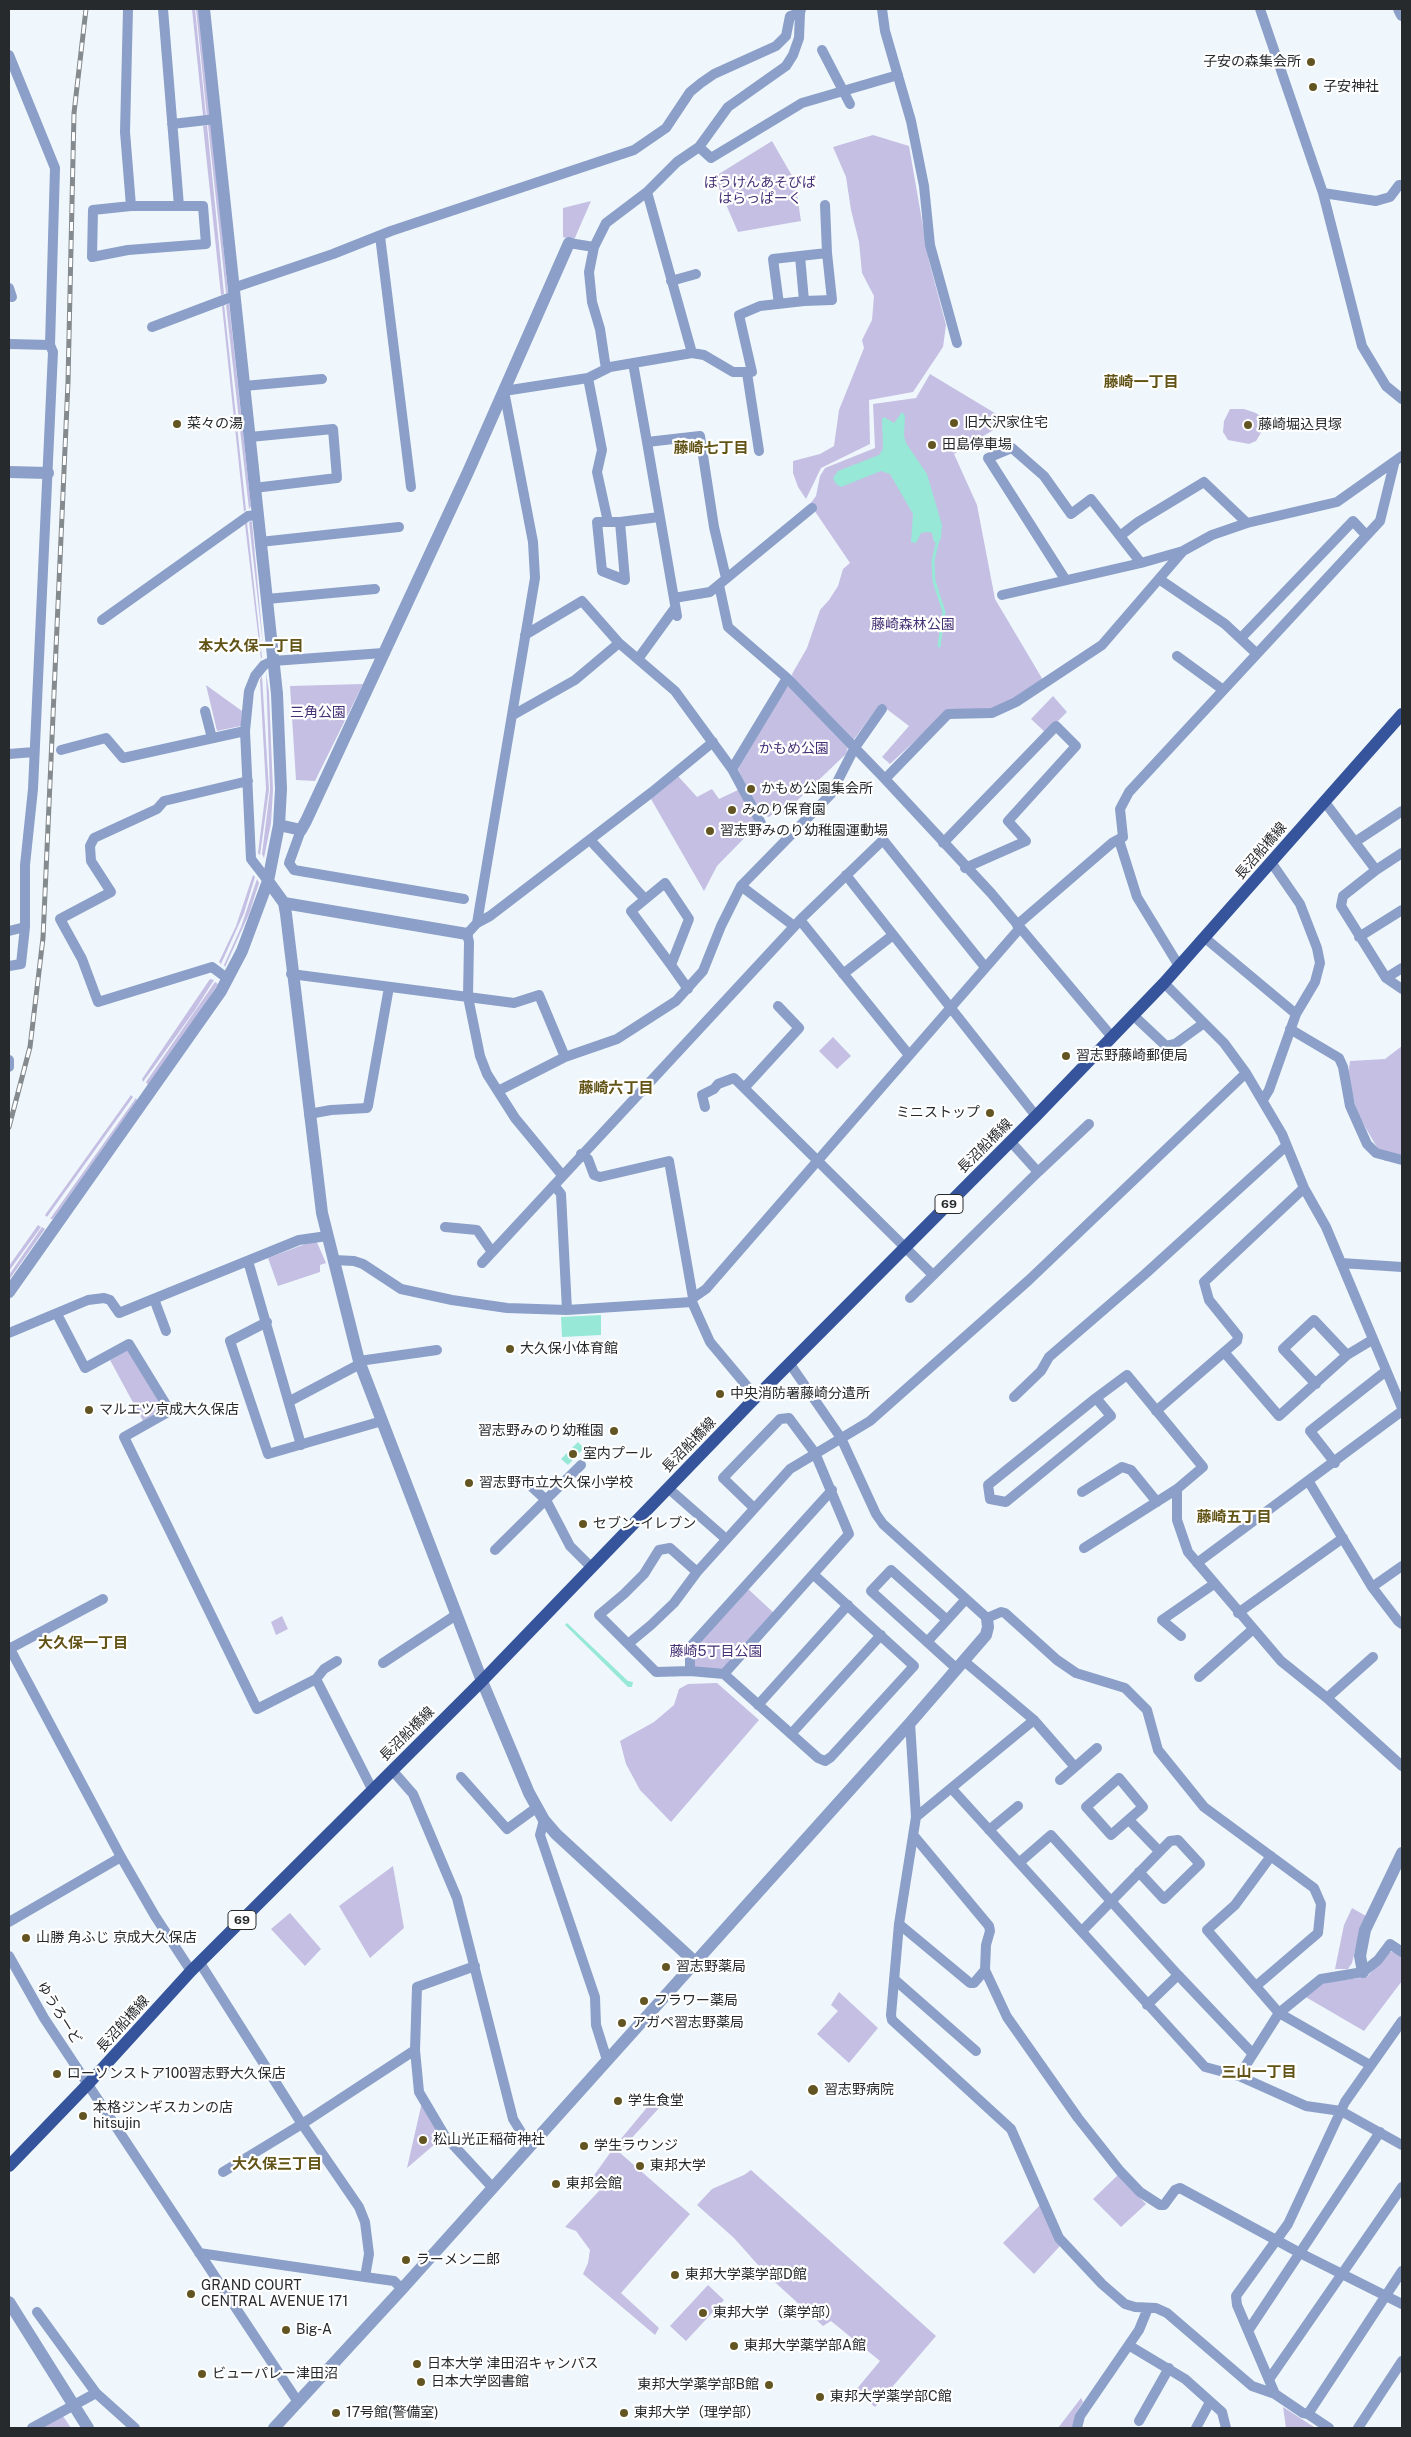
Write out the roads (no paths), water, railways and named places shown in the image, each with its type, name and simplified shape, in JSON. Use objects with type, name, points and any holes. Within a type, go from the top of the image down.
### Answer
[{"type":"main road","name":"長沼船橋線","points":[[10,2161],[89,2083],[196,1967],[482,1681],[756,1397],[1011,1142],[1164,983],[1402,714]]},
{"type":"street","points":[[128,9],[125,132],[131,206]]},
{"type":"street","points":[[163,9],[179,206]]},
{"type":"street","points":[[9,1292],[204,1017],[228,978],[250,932],[268,881],[279,824],[281,763],[273,661],[204,9]]},
{"type":"street","points":[[882,9],[885,31],[911,121],[924,186],[930,244],[957,343]]},
{"type":"street","points":[[1260,9],[1323,193],[1362,346],[1386,386],[1402,399]]},
{"type":"street","points":[[1399,9],[1402,15]]},
{"type":"street","points":[[152,327],[234,292],[380,236],[634,150],[666,128],[690,92],[701,83],[714,74],[776,46],[786,36],[790,16],[801,11],[799,38],[793,55],[786,66],[728,107],[699,148],[677,162],[647,192],[606,223],[594,247],[588,272],[592,302],[600,329],[606,369]]},
{"type":"street","points":[[822,50],[850,104]]},
{"type":"street","points":[[9,56],[55,168],[50,345],[53,352],[34,752],[25,865],[25,927],[21,964],[9,966]]},
{"type":"street","points":[[699,148],[711,158],[802,103],[898,75]]},
{"type":"street","points":[[172,124],[216,119]]},
{"type":"street","points":[[1323,193],[1376,201],[1390,198],[1399,185],[1402,185]]},
{"type":"street","points":[[647,192],[692,354]]},
{"type":"street","points":[[504,390],[588,378],[606,369],[692,354],[704,355],[733,372],[752,372],[739,315],[760,306],[832,300],[827,254],[825,205]]},
{"type":"street","points":[[131,206],[203,206],[206,244],[128,250],[92,257],[93,210],[131,206]]},
{"type":"street","points":[[380,236],[411,487]]},
{"type":"street","points":[[464,899],[294,870],[289,863],[302,830],[504,390],[569,243],[594,247]]},
{"type":"street","points":[[780,304],[773,259],[827,254]]},
{"type":"street","points":[[800,256],[804,301]]},
{"type":"street","points":[[671,282],[696,274]]},
{"type":"street","points":[[9,344],[50,345]]},
{"type":"street","points":[[633,363],[675,607]]},
{"type":"street","points":[[747,373],[760,451]]},
{"type":"street","points":[[244,386],[322,378]]},
{"type":"street","points":[[588,378],[602,450],[597,472],[608,522]]},
{"type":"street","points":[[477,923],[535,578],[532,542],[504,390]]},
{"type":"street","points":[[250,437],[332,430],[336,478],[254,488]]},
{"type":"street","points":[[647,442],[700,436],[723,581],[728,628],[787,678],[885,779],[1019,927],[1112,1036]]},
{"type":"street","points":[[1065,579],[988,458],[1012,448],[1044,476],[1071,514],[1091,499],[1140,563]]},
{"type":"street","points":[[1002,595],[1065,579],[1095,575],[1140,563],[1183,551],[1212,534],[1247,523],[1336,502],[1394,464],[1402,456]]},
{"type":"street","points":[[334,1260],[354,1261],[363,1264],[401,1289],[452,1300],[507,1308],[567,1310],[692,1300],[706,1289],[1019,927],[1123,837],[1120,809],[1130,792],[1222,689],[1380,521],[1394,464]]},
{"type":"street","points":[[9,472],[48,472]]},
{"type":"street","points":[[1120,536],[1138,522],[1204,482],[1247,523]]},
{"type":"street","points":[[638,659],[675,607],[710,592],[812,508]]},
{"type":"street","points":[[102,620],[248,516],[257,515]]},
{"type":"street","points":[[620,522],[626,580],[602,571],[597,522],[659,518]]},
{"type":"street","points":[[1241,638],[1353,521],[1366,535]]},
{"type":"street","points":[[260,542],[399,527]]},
{"type":"street","points":[[885,779],[948,714],[992,713],[1016,702],[1102,645],[1183,551]]},
{"type":"street","points":[[1158,579],[1225,624],[1256,653]]},
{"type":"street","points":[[267,599],[374,589]]},
{"type":"street","points":[[525,635],[582,602],[619,643],[674,691],[732,769],[761,823]]},
{"type":"street","points":[[513,716],[575,680],[619,643]]},
{"type":"street","points":[[383,653],[273,661],[264,665],[255,676],[246,710],[251,859],[284,903],[309,1114],[327,1236],[360,1362],[482,1681],[536,1808],[556,1834],[695,1962]]},
{"type":"street","points":[[1177,656],[1222,689]]},
{"type":"street","points":[[732,769],[787,678]]},
{"type":"street","points":[[498,1091],[565,1057],[617,1038],[676,1001],[703,971],[720,926],[741,886],[830,794],[854,749],[882,709]]},
{"type":"street","points":[[205,711],[212,738]]},
{"type":"street","points":[[943,844],[1056,726],[1076,746],[1008,821],[1026,841],[965,868]]},
{"type":"street","points":[[61,750],[106,738],[123,758],[246,731]]},
{"type":"street","points":[[467,934],[477,923],[490,916],[590,840],[713,742]]},
{"type":"street","points":[[9,754],[34,752]]},
{"type":"street","points":[[228,978],[212,967],[98,1002],[82,959],[60,919],[111,892],[91,861],[90,846],[94,838],[157,809],[164,801],[248,781]]},
{"type":"street","points":[[1324,801],[1376,870]]},
{"type":"street","points":[[1354,842],[1402,811]]},
{"type":"street","points":[[279,824],[302,830]]},
{"type":"street","points":[[590,840],[645,899]]},
{"type":"street","points":[[482,1263],[797,923],[883,840],[985,967]]},
{"type":"street","points":[[1119,840],[1136,897],[1179,966]]},
{"type":"street","points":[[1402,853],[1376,870],[1343,896],[1341,906],[1386,978],[1402,989]]},
{"type":"street","points":[[1263,1100],[1269,1090],[1296,1014],[1315,982],[1320,964],[1317,948],[1300,904],[1271,862]]},
{"type":"street","points":[[846,875],[1036,1116]]},
{"type":"street","points":[[670,965],[689,919],[665,883],[631,911],[670,965],[688,989]]},
{"type":"street","points":[[741,886],[797,923],[843,974],[909,1055]]},
{"type":"street","points":[[284,903],[467,934]]},
{"type":"street","points":[[1359,937],[1402,910]]},
{"type":"street","points":[[9,931],[25,927]]},
{"type":"street","points":[[467,934],[469,942],[468,997],[483,1066],[515,1118],[562,1175]]},
{"type":"street","points":[[843,974],[893,935]]},
{"type":"street","points":[[1204,938],[1296,1014]]},
{"type":"street","points":[[1386,978],[1402,968]]},
{"type":"street","points":[[292,974],[514,1003],[539,995],[565,1057]]},
{"type":"street","points":[[1164,983],[1224,1043],[1263,1100],[1304,1188],[1326,1226],[1402,1409],[1335,1463],[1197,1563]]},
{"type":"street","points":[[309,1114],[331,1110],[367,1108],[389,986]]},
{"type":"street","points":[[745,1087],[799,1028],[778,1006]]},
{"type":"street","points":[[1133,1015],[1166,1046],[1175,1044],[1204,1022]]},
{"type":"street","points":[[1290,1029],[1339,1058],[1343,1067],[1350,1106],[1367,1144],[1376,1153],[1402,1160]]},
{"type":"street","points":[[9,1060],[9,1067]]},
{"type":"street","points":[[628,1644],[674,1603],[697,1572],[790,1469],[870,1421],[1029,1280],[1246,1074]]},
{"type":"street","points":[[705,1107],[702,1095],[714,1090],[718,1084],[734,1078],[933,1275]]},
{"type":"street","points":[[910,1298],[1088,1124]]},
{"type":"street","points":[[1011,1142],[1038,1172]]},
{"type":"street","points":[[1014,1397],[1041,1371],[1049,1357],[1144,1275],[1286,1146]]},
{"type":"street","points":[[581,1154],[588,1160],[594,1174],[600,1177],[670,1161],[692,1300],[710,1342],[756,1397]]},
{"type":"street","points":[[554,1184],[561,1194],[567,1310]]},
{"type":"street","points":[[1156,1412],[1237,1341],[1238,1336],[1209,1300],[1204,1282],[1304,1188]]},
{"type":"street","points":[[445,1227],[477,1230],[492,1252]]},
{"type":"street","points":[[9,1334],[88,1300],[104,1298],[114,1304],[119,1312],[299,1240],[327,1236]]},
{"type":"street","points":[[248,1261],[290,1401],[301,1445]]},
{"type":"street","points":[[1341,1263],[1402,1266]]},
{"type":"street","points":[[154,1299],[166,1331]]},
{"type":"street","points":[[57,1314],[85,1368],[129,1344],[170,1411],[124,1437],[257,1709],[316,1679],[324,1668],[337,1661]]},
{"type":"street","points":[[1316,1384],[1283,1349],[1314,1320],[1347,1355]]},
{"type":"street","points":[[267,1322],[230,1341],[268,1454],[382,1421]]},
{"type":"street","points":[[1224,1352],[1279,1416],[1347,1355],[1372,1340]]},
{"type":"street","points":[[290,1401],[360,1362],[437,1350]]},
{"type":"street","points":[[274,2428],[402,2289],[986,1635],[988,1627],[987,1618],[883,1524],[876,1514],[841,1438],[790,1364]]},
{"type":"street","points":[[1335,1463],[1310,1430],[1386,1371]]},
{"type":"street","points":[[1084,1548],[1177,1489],[1203,1467],[1127,1375],[1096,1398],[988,1485],[990,1500],[1006,1502],[1111,1416],[1096,1398]]},
{"type":"street","points":[[1392,1384],[1402,1380]]},
{"type":"street","points":[[724,1674],[849,1534],[816,1453],[789,1418],[780,1418],[723,1478],[754,1508]]},
{"type":"street","points":[[495,1550],[580,1465]]},
{"type":"street","points":[[1082,1492],[1122,1467],[1131,1470],[1157,1502]]},
{"type":"street","points":[[1309,1482],[1372,1587],[1401,1621]]},
{"type":"street","points":[[531,1486],[546,1500],[570,1546],[591,1567]]},
{"type":"street","points":[[668,1488],[726,1539]]},
{"type":"street","points":[[1177,1489],[1176,1520],[1188,1552],[1252,1630],[1281,1661],[1327,1698],[1402,1766]]},
{"type":"street","points":[[690,1671],[690,1647],[832,1490]]},
{"type":"street","points":[[1238,1613],[1343,1538]]},
{"type":"street","points":[[697,1572],[670,1548],[659,1550],[644,1574],[599,1615],[656,1672],[690,1671],[724,1674],[818,1758],[825,1760],[831,1757],[914,1666],[814,1575]]},
{"type":"street","points":[[1372,1587],[1402,1566]]},
{"type":"street","points":[[947,1620],[891,1570],[871,1591],[927,1642],[1034,1720],[1075,1767]]},
{"type":"street","points":[[1181,1636],[1162,1620],[1214,1584]]},
{"type":"street","points":[[103,1598],[9,1648],[121,1857],[156,1916],[196,1967],[362,2215],[369,2254],[365,2277]]},
{"type":"street","points":[[927,1642],[966,1599]]},
{"type":"street","points":[[758,1705],[848,1606]]},
{"type":"street","points":[[987,1618],[1001,1612],[1005,1613],[1057,1660],[1076,1673],[1125,1688],[1147,1710],[1158,1750],[1204,1807],[1314,1888],[1321,1904],[1318,1933],[1256,1986]]},
{"type":"street","points":[[383,1663],[456,1615]]},
{"type":"street","points":[[1199,1677],[1252,1630]]},
{"type":"street","points":[[791,1734],[881,1635]]},
{"type":"street","points":[[1327,1698],[1373,1657]]},
{"type":"street","points":[[316,1679],[372,1789]]},
{"type":"street","points":[[916,1817],[1034,1720]]},
{"type":"street","points":[[910,1722],[916,1817],[900,1924],[890,2015],[892,2020],[1011,2129],[1060,2238],[1102,2284],[1125,2304],[1156,2308],[1167,2313],[1252,2386],[1275,2394],[1329,2428]]},
{"type":"street","points":[[1060,1780],[1097,1748]]},
{"type":"street","points":[[392,1770],[414,1794],[457,1898],[513,2119],[530,2145]]},
{"type":"street","points":[[461,1778],[507,1829],[536,1808]]},
{"type":"street","points":[[1119,1778],[1143,1807],[1129,1820],[1110,1835],[1086,1807],[1119,1778]]},
{"type":"street","points":[[952,1789],[1083,1930],[1147,2005],[1205,2066],[1239,2076],[1306,2106],[1341,2111],[1402,2145]]},
{"type":"street","points":[[989,1830],[1018,1806]]},
{"type":"street","points":[[544,1820],[540,1835],[595,1997],[596,2025],[607,2060]]},
{"type":"street","points":[[1129,1820],[1159,1852]]},
{"type":"street","points":[[1020,1862],[1051,1835],[1178,1975],[1252,2053]]},
{"type":"street","points":[[914,1836],[989,1926],[985,1970],[1007,2017],[1078,2118],[1120,2171],[1140,2192],[1164,2206],[1175,2190],[1180,2188],[1277,2241],[1402,2304]]},
{"type":"street","points":[[1083,1930],[1139,1872],[1170,1841],[1178,1840],[1200,1864],[1164,1899],[1139,1872]]},
{"type":"street","points":[[1362,1972],[1360,1956],[1365,1930],[1402,1853]]},
{"type":"street","points":[[1272,1856],[1235,1905],[1208,1930],[1280,2013],[1370,2065]]},
{"type":"street","points":[[9,1922],[121,1857]]},
{"type":"street","points":[[900,1924],[970,1983],[974,1983],[985,1970]]},
{"type":"street","points":[[1239,2076],[1252,2053],[1280,2013],[1321,1979],[1362,1972],[1378,1960],[1390,1944],[1402,1952]]},
{"type":"street","name":"ゆうろーど","points":[[9,1956],[44,2018],[89,2083],[298,2402]]},
{"type":"street","points":[[475,1966],[417,1987],[415,2050],[419,2092],[445,2136],[492,2187]]},
{"type":"street","points":[[1147,2005],[1178,1975]]},
{"type":"street","points":[[894,1978],[976,2051]]},
{"type":"street","points":[[1275,2394],[1270,2378],[1237,2305],[1236,2296],[1288,2224],[1341,2111],[1370,2065],[1402,2021]]},
{"type":"street","points":[[224,2172],[302,2124],[415,2050]]},
{"type":"street","points":[[1248,2331],[1380,2132]]},
{"type":"street","points":[[1270,2378],[1402,2187]]},
{"type":"street","points":[[200,2253],[394,2282],[402,2289]]},
{"type":"street","points":[[1308,2414],[1402,2271]]},
{"type":"street","points":[[9,2302],[88,2428]]},
{"type":"street","points":[[1077,2428],[1080,2416],[1130,2346],[1148,2308]]},
{"type":"street","points":[[37,2312],[96,2393],[135,2428]]},
{"type":"street","points":[[1130,2346],[1169,2368],[1222,2412],[1226,2428]]},
{"type":"street","points":[[1358,2428],[1402,2361]]},
{"type":"street","points":[[1139,2421],[1169,2368]]},
{"type":"street","points":[[32,2428],[96,2393]]},
{"type":"street","points":[[1196,2428],[1210,2402]]},
{"type":"waterway","points":[[937,544],[933,561],[934,581],[944,612],[939,646]]},
{"type":"railway","points":[[9,1127],[30,1047],[43,938],[68,382],[74,113],[86,9]]},
{"type":"place","name":"子安の森集会所","points":[[1311,62]]},
{"type":"place","name":"子安神社","points":[[1313,87]]},
{"type":"place","name":"旧大沢家住宅","points":[[954,423]]},
{"type":"place","name":"菜々の湯","points":[[177,424]]},
{"type":"place","name":"藤崎堀込貝塚","points":[[1248,425]]},
{"type":"place","name":"田島停車場","points":[[932,445]]},
{"type":"place","name":"かもめ公園集会所","points":[[751,789]]},
{"type":"place","name":"みのり保育園","points":[[732,810]]},
{"type":"place","name":"習志野みのり幼稚園運動場","points":[[710,831]]},
{"type":"place","name":"習志野藤崎郵便局","points":[[1066,1056]]},
{"type":"place","name":"ミニストップ","points":[[990,1113]]},
{"type":"place","name":"大久保小体育館","points":[[510,1349]]},
{"type":"place","name":"中央消防署藤崎分遣所","points":[[720,1394]]},
{"type":"place","name":"マルエツ京成大久保店","points":[[89,1410]]},
{"type":"place","name":"習志野みのり幼稚園","points":[[614,1431]]},
{"type":"place","name":"室内プール","points":[[573,1454]]},
{"type":"place","name":"習志野市立大久保小学校","points":[[469,1483]]},
{"type":"place","name":"セブン-イレブン","points":[[583,1524]]},
{"type":"place","name":"山勝 角ふじ 京成大久保店","points":[[26,1938]]},
{"type":"place","name":"習志野薬局","points":[[666,1967]]},
{"type":"place","name":"フラワー薬局","points":[[644,2001]]},
{"type":"place","name":"アガペ習志野薬局","points":[[622,2023]]},
{"type":"place","name":"ローソンストア100習志野大久保店","points":[[57,2074]]},
{"type":"place","name":"習志野病院","points":[[813,2090]]},
{"type":"place","name":"学生食堂","points":[[618,2101]]},
{"type":"place","name":"本格ジンギスカンの店 hitsujin","points":[[83,2116]]},
{"type":"place","name":"松山光正稲荷神社","points":[[423,2140]]},
{"type":"place","name":"学生ラウンジ","points":[[584,2146]]},
{"type":"place","name":"東邦大学","points":[[640,2166]]},
{"type":"place","name":"東邦会館","points":[[556,2184]]},
{"type":"place","name":"ラーメン二郎","points":[[406,2260]]},
{"type":"place","name":"東邦大学薬学部D館","points":[[675,2275]]},
{"type":"place","name":"GRAND COURT CENTRAL AVENUE 171","points":[[191,2294]]},
{"type":"place","name":"東邦大学（薬学部）","points":[[703,2313]]},
{"type":"place","name":"Big-A","points":[[286,2330]]},
{"type":"place","name":"東邦大学薬学部A館","points":[[734,2346]]},
{"type":"place","name":"日本大学 津田沼キャンパス","points":[[417,2364]]},
{"type":"place","name":"ビューパレー津田沼","points":[[202,2374]]},
{"type":"place","name":"日本大学図書館","points":[[421,2382]]},
{"type":"place","name":"東邦大学薬学部B館","points":[[769,2385]]},
{"type":"place","name":"東邦大学薬学部C館","points":[[820,2397]]},
{"type":"place","name":"17号館(警備室)","points":[[336,2413]]},
{"type":"place","name":"東邦大学（理学部）","points":[[624,2413]]},
{"type":"district","name":"藤崎一丁目","points":[[1141,382]]},
{"type":"district","name":"藤崎七丁目","points":[[711,448]]},
{"type":"district","name":"本大久保一丁目","points":[[251,646]]},
{"type":"district","name":"藤崎六丁目","points":[[616,1088]]},
{"type":"district","name":"藤崎五丁目","points":[[1234,1517]]},
{"type":"district","name":"大久保一丁目","points":[[83,1643]]},
{"type":"district","name":"三山一丁目","points":[[1259,2072]]},
{"type":"district","name":"大久保三丁目","points":[[277,2164]]},
{"type":"park label","name":"ぼうけんあそびば はらっぱーく","points":[[760,192]]},
{"type":"park label","name":"藤崎森林公園","points":[[913,625]]},
{"type":"park label","name":"三角公園","points":[[318,713]]},
{"type":"park label","name":"かもめ公園","points":[[794,749]]},
{"type":"park label","name":"藤崎5丁目公園","points":[[716,1652]]}]
